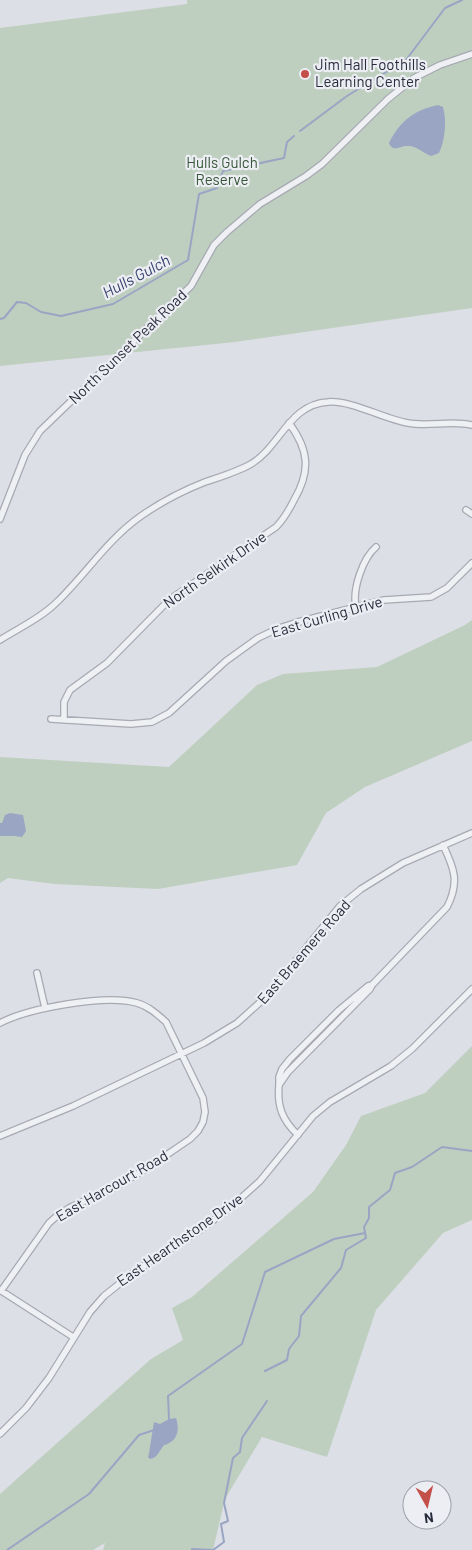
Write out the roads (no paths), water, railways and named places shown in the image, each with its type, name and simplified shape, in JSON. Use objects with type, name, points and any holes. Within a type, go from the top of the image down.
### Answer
[{"type":"street","name":"North Sunset Peak Road","points":[[0,519],[25,455],[40,431],[191,286],[214,245],[227,232],[260,204],[322,164],[388,99],[414,78],[440,65],[472,54]]},
{"type":"street","points":[[0,640],[56,604],[119,534],[140,516],[165,500],[250,464],[262,454],[301,410],[328,402],[345,404],[406,423],[457,423],[472,425]]},
{"type":"street","name":"North Selkirk Drive","points":[[64,720],[64,702],[70,690],[107,663],[169,600],[276,527],[286,516],[304,482],[306,468],[305,453],[301,442],[289,423]]},
{"type":"street","points":[[466,510],[472,514]]},
{"type":"street","points":[[356,606],[355,594],[366,558],[376,547]]},
{"type":"street","name":"East Curling Drive","points":[[51,719],[131,724],[152,722],[169,713],[226,660],[258,638],[279,628],[356,606],[394,598],[422,598],[431,596],[447,588],[472,563]]},
{"type":"street","name":"East Braemere Road","points":[[0,1136],[73,1106],[219,1034],[252,1011],[268,996],[340,906],[361,889],[403,863],[472,833]]},
{"type":"street","points":[[298,1135],[282,1117],[278,1104],[279,1077],[282,1069],[339,1010],[368,986],[372,985],[447,906],[453,895],[455,879],[453,867],[443,845]]},
{"type":"street","points":[[37,973],[45,1008]]},
{"type":"street","name":"East Hearthstone Drive","points":[[0,1434],[26,1408],[48,1378],[90,1312],[104,1296],[134,1272],[232,1208],[260,1182],[313,1116],[330,1102],[391,1066],[412,1048],[472,988]]},
{"type":"street","name":"East Harcourt Road","points":[[0,1023],[45,1008],[106,1000],[136,1002],[157,1014],[166,1022],[203,1098],[205,1112],[203,1122],[198,1131],[190,1139],[146,1169],[113,1188],[58,1215],[49,1223],[0,1291]]},
{"type":"street","points":[[0,1291],[73,1337]]},
{"type":"water","points":[[438,105],[443,107],[445,124],[443,143],[439,153],[431,156],[413,147],[392,148],[389,143],[403,123],[415,113]]},
{"type":"water","points":[[10,813],[23,815],[26,831],[22,837],[0,836],[0,823],[2,823],[5,815]]},
{"type":"water","points":[[176,1418],[178,1429],[175,1438],[164,1445],[156,1456],[150,1459],[148,1457],[154,1422],[160,1424],[169,1419]]},
{"type":"waterway","name":"Hulls Gulch","points":[[300,131],[347,96],[406,60],[445,8],[462,0]]},
{"type":"waterway","name":"Hulls Gulch","points":[[0,319],[4,318],[17,302],[26,303],[41,312],[61,316],[113,304],[188,260],[199,194],[217,188],[223,171],[284,158],[287,142],[294,136]]},
{"type":"waterway","points":[[265,1371],[287,1360],[289,1349],[299,1336],[301,1316],[341,1268],[346,1250],[366,1238],[364,1227],[369,1218],[369,1207],[390,1190],[395,1173],[412,1167],[442,1147],[472,1151]]},
{"type":"waterway","points":[[169,1419],[168,1396],[242,1344],[265,1272],[334,1239],[365,1233]]},
{"type":"waterway","points":[[192,1550],[213,1550],[224,1542],[221,1524],[228,1521],[224,1503],[233,1458],[240,1452],[242,1438],[267,1401]]},
{"type":"waterway","points":[[7,1550],[89,1494],[139,1435],[154,1430]]},
{"type":"place","name":"Jim Hall Foothills Learning Center","points":[[305,74]]},
{"type":"park label","name":"Hulls Gulch Reserve","points":[[222,172]]}]
